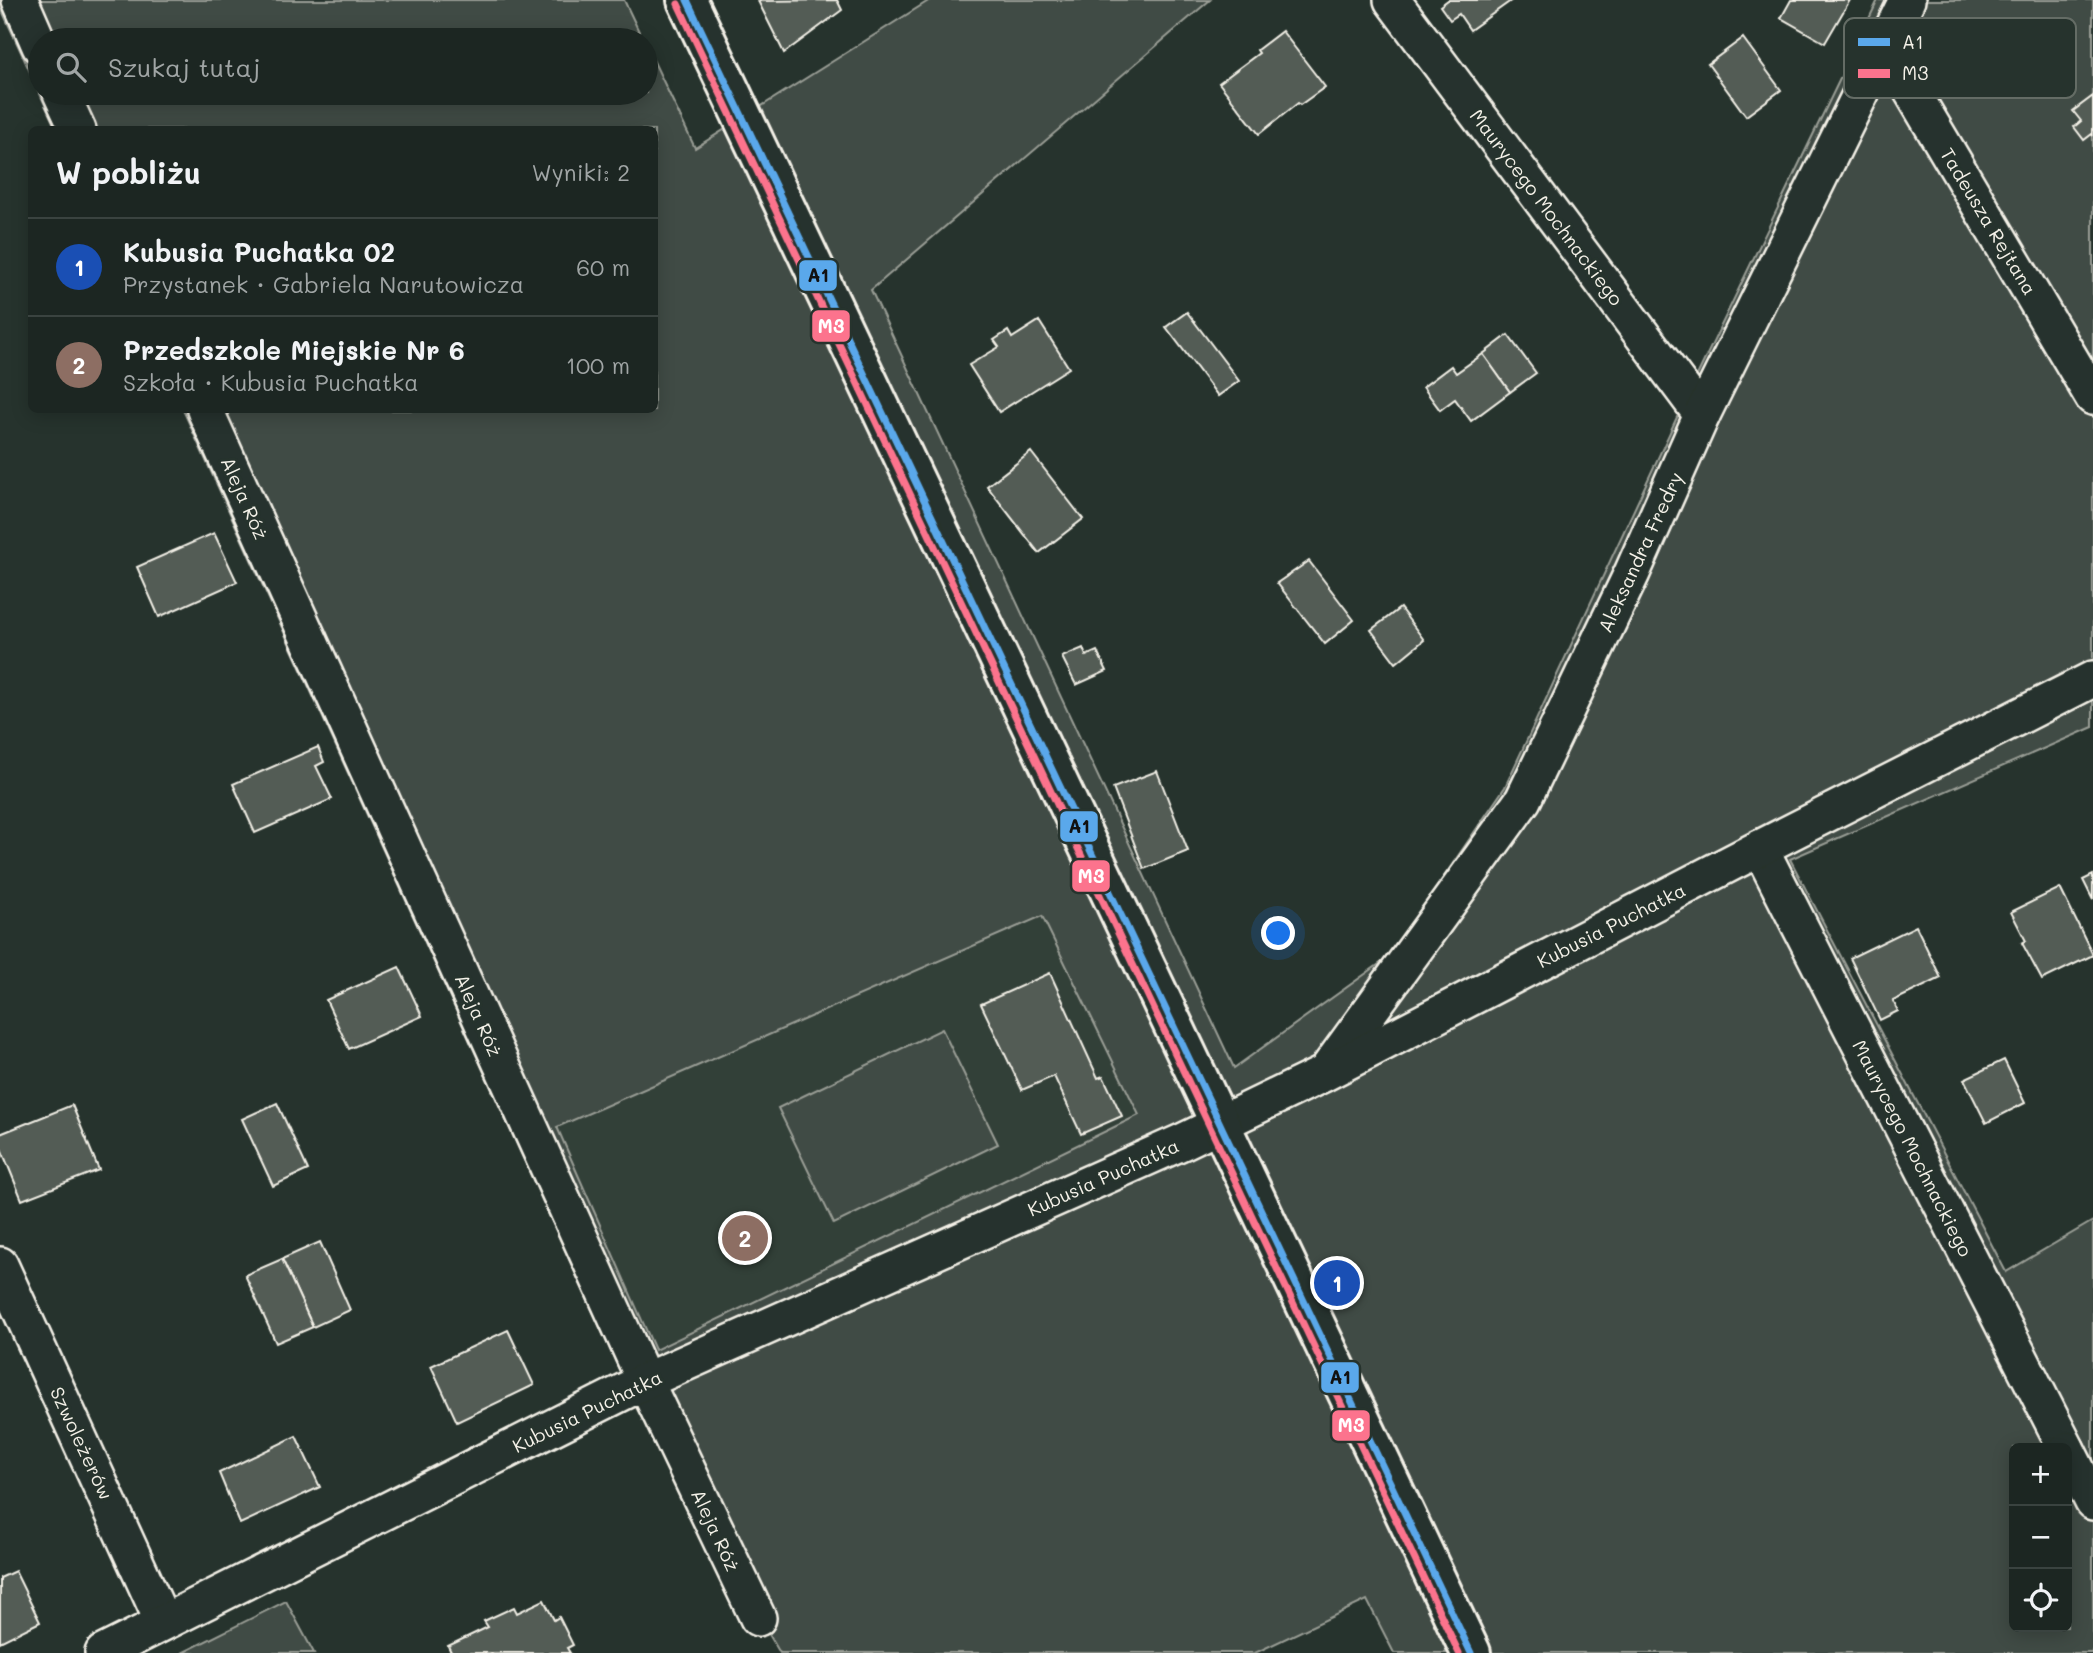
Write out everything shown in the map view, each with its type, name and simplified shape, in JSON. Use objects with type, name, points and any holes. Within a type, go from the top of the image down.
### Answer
[{"type":"street","points":[[20,0],[32,28]]},
{"type":"street","points":[[687,0],[1471,1653]]},
{"type":"street","name":"Maurycego Mochnackiego","points":[[1392,0],[1702,415]]},
{"type":"street","name":"Aleksandra Fredry","points":[[1898,18],[1907,0]]},
{"type":"street","name":"Aleksandra Fredry","points":[[1323,1074],[1523,800],[1632,573],[1702,415],[1859,98]]},
{"type":"street","name":"Tadeusza Rejtana","points":[[1916,98],[2093,397]]},
{"type":"street","points":[[67,105],[76,126]]},
{"type":"street","name":"Aleja Róż","points":[[206,413],[645,1381],[758,1618]]},
{"type":"street","name":"Kubusia Puchatka","points":[[103,1653],[645,1381],[1219,1125],[2093,679]]},
{"type":"street","name":"Maurycego Mochnackiego","points":[[1760,848],[2063,1443]]},
{"type":"street","name":"Szwoleżerów","points":[[0,1265],[163,1622]]},
{"type":"street","name":"Maurycego Mochnackiego","points":[[2072,1461],[2093,1502]]},
{"type":"shaded area","points":[[0,0],[624,0],[637,28],[28,28],[28,68],[0,6]]},
{"type":"shaded area","points":[[930,0],[1210,0],[871,290],[1234,1068],[1389,957],[1505,787],[1678,415],[1844,71],[1844,98],[2076,98],[2076,18],[1869,18],[1878,0],[2093,0],[2093,727],[1790,859],[2006,1272],[2093,1221],[2093,1653],[1394,1653],[1367,1600],[1255,1653],[780,1653],[638,1411],[184,413],[658,413],[658,126],[55,126],[45,105],[658,105],[658,70],[695,148]],"holes":[[[1042,916],[1139,1115],[655,1350],[557,1127]]]},
{"type":"shaded area","points":[[1042,916],[1139,1116],[655,1350],[556,1127]]},
{"type":"shaded area","points":[[942,1029],[998,1144],[834,1224],[778,1108]]},
{"type":"shaded area","points":[[286,1601],[314,1653],[182,1653]]},
{"type":"building","points":[[837,0],[842,10],[784,53],[758,1]]},
{"type":"building","points":[[1448,0],[1512,0],[1470,30],[1459,14],[1450,20],[1440,6]]},
{"type":"building","points":[[1791,0],[1850,0],[1825,43],[1781,18]]},
{"type":"building","points":[[1282,31],[1325,87],[1300,105],[1298,103],[1259,134],[1219,83],[1259,53],[1257,50]]},
{"type":"building","points":[[1743,38],[1781,90],[1746,116],[1708,64]]},
{"type":"building","points":[[2093,96],[2093,136],[2092,134],[2084,140],[2074,127],[2081,121],[2073,111]]},
{"type":"building","points":[[1187,312],[1239,381],[1218,396],[1166,327]]},
{"type":"building","points":[[1039,321],[1069,368],[999,412],[969,365],[999,347],[994,340],[1008,331],[1012,338]]},
{"type":"building","points":[[1508,335],[1536,373],[1510,392],[1483,354]]},
{"type":"building","points":[[1483,354],[1510,392],[1471,421],[1455,399],[1440,410],[1423,387],[1451,366],[1456,373]]},
{"type":"building","points":[[1031,452],[1083,519],[1039,553],[987,486]]},
{"type":"building","points":[[214,533],[237,582],[159,617],[137,567]]},
{"type":"building","points":[[1309,561],[1354,620],[1325,644],[1277,583]]},
{"type":"building","points":[[1400,608],[1424,640],[1396,663],[1371,630]]},
{"type":"building","points":[[1083,648],[1086,656],[1097,651],[1107,671],[1076,685],[1062,657]]},
{"type":"building","points":[[318,747],[324,762],[316,766],[332,799],[255,833],[233,784]]},
{"type":"building","points":[[1157,771],[1188,851],[1144,869],[1113,788]]},
{"type":"building","points":[[2093,875],[2093,900],[2083,880]]},
{"type":"building","points":[[2060,888],[2093,955],[2042,980],[2022,943],[2026,941],[2011,912]]},
{"type":"building","points":[[1916,926],[1941,978],[1893,1001],[1898,1011],[1880,1020],[1850,958]]},
{"type":"building","points":[[399,967],[422,1016],[349,1049],[326,1000]]},
{"type":"building","points":[[1050,973],[1098,1078],[1103,1076],[1122,1116],[1081,1134],[1054,1076],[1022,1090],[981,1004]]},
{"type":"building","points":[[2004,1060],[2025,1103],[1986,1123],[1964,1079]]},
{"type":"building","points":[[277,1103],[308,1170],[273,1186],[242,1119]]},
{"type":"building","points":[[72,1105],[99,1170],[22,1200],[0,1146],[0,1134]]},
{"type":"building","points":[[320,1242],[350,1310],[313,1327],[282,1259]]},
{"type":"building","points":[[282,1259],[313,1327],[276,1343],[245,1275]]},
{"type":"building","points":[[508,1330],[534,1385],[457,1422],[431,1366]]},
{"type":"building","points":[[296,1436],[320,1487],[240,1524],[219,1473]]},
{"type":"building","points":[[15,1571],[40,1622],[0,1642],[0,1578]]},
{"type":"building","points":[[544,1600],[554,1620],[559,1617],[573,1645],[567,1648],[570,1653],[448,1653],[451,1652],[448,1646],[488,1627],[484,1621],[514,1607],[517,1613]]},
{"type":"transit line","name":"A1","points":[[687,0],[1471,1653]]},
{"type":"transit line","name":"M3","points":[[678,4],[1459,1653]]},
{"type":"place","name":"Przedszkole Miejskie Nr 6","points":[[745,1238]]},
{"type":"place","name":"Kubusia Puchatka 02","points":[[1337,1283]]}]
